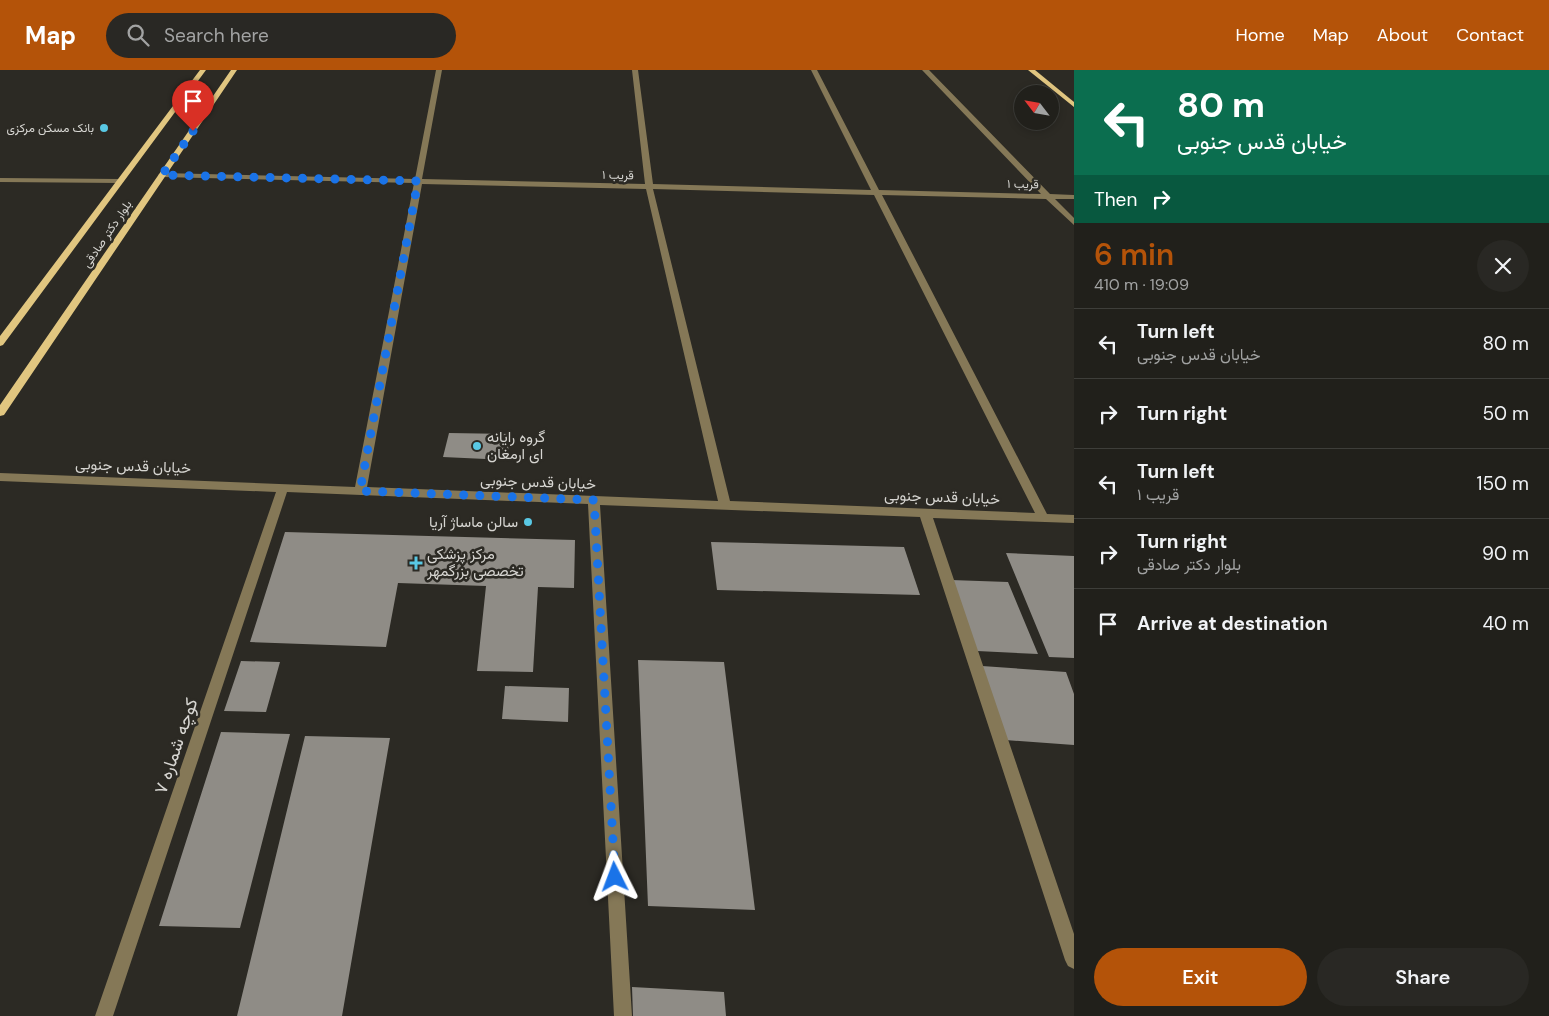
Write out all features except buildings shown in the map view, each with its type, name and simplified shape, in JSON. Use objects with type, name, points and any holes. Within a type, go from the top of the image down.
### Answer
[{"type":"main road","name":"بلوار دکتر صادقی","points":[[0,343],[204,70]]},
{"type":"main road","name":"بلوار دکتر صادقی","points":[[0,413],[234,70]]},
{"type":"main road","points":[[1030,70],[1074,105]]},
{"type":"main road","points":[[1039,70],[1041,79]]},
{"type":"main road","points":[[180,102],[213,101]]},
{"type":"street","points":[[360,491],[439,70]]},
{"type":"street","points":[[635,70],[650,187],[725,505]]},
{"type":"street","points":[[814,70],[1043,517]]},
{"type":"street","points":[[925,70],[1074,223]]},
{"type":"street","name":"قریب ۱","points":[[162,175],[1074,197]]},
{"type":"street","points":[[0,180],[120,181]]},
{"type":"street","name":"خیابان قدس جنوبی","points":[[0,477],[1074,518]]},
{"type":"street","name":"کوچه شماره ۷","points":[[104,1016],[283,488]]},
{"type":"street","points":[[594,500],[623,1016]]},
{"type":"street","points":[[925,513],[1074,960]]},
{"type":"place","name":"بانک مسکن مرکزی","points":[[104,128]]},
{"type":"place","name":"گروه رایانه ای ارمغان","points":[[477,446]]},
{"type":"place","name":"سالن ماساژ آریا","points":[[528,522]]},
{"type":"place","name":"مرکز پزشکی تخصصی بزرگمهر","points":[[416,563]]},
{"type":"route","points":[[193,131],[162,175],[418,181],[360,491],[594,500],[615,877]]}]
